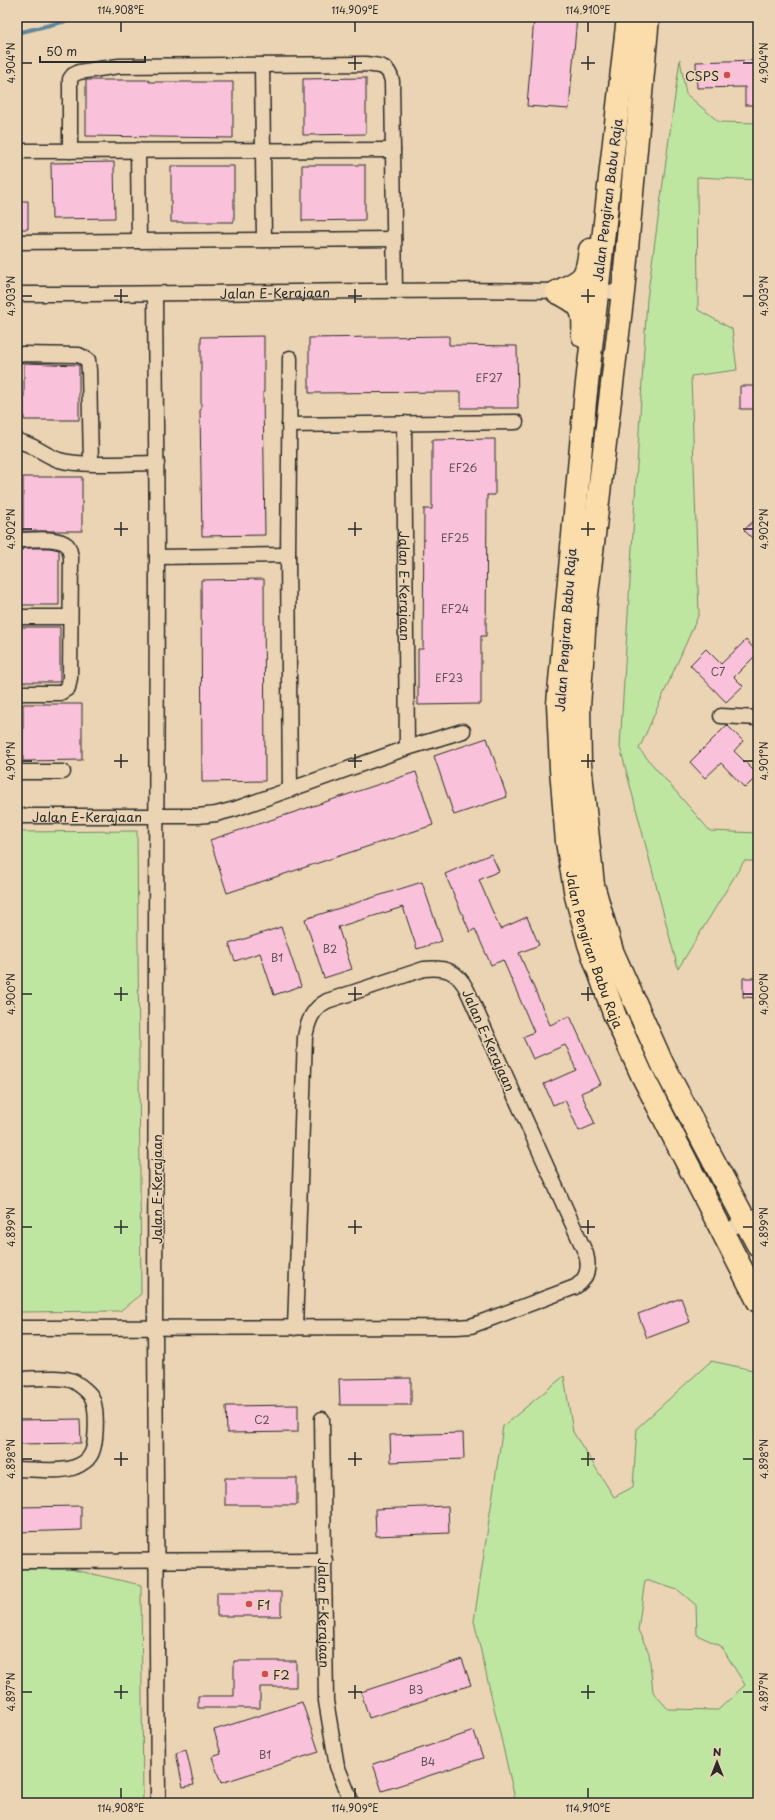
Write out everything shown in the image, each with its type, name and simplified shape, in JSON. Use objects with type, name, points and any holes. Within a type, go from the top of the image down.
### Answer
[{"type":"main road","name":"Jalan Pengiran Babu Raja","points":[[628,17],[583,429],[558,704],[561,769],[570,857],[576,896],[602,984],[642,1075],[758,1301]]},
{"type":"main road","name":"Jalan Pengiran Babu Raja","points":[[648,17],[623,292],[586,602],[579,707],[580,764],[593,885],[612,951],[663,1065],[751,1218],[758,1245]]},
{"type":"main road","points":[[557,292],[584,277],[587,269],[596,203],[611,166]]},
{"type":"main road","points":[[557,292],[575,301],[584,315],[579,390],[583,429]]},
{"type":"street","points":[[262,64],[264,240]]},
{"type":"street","points":[[70,151],[70,79],[73,75],[79,72],[140,65],[364,64],[386,68],[390,72],[392,81],[395,291]]},
{"type":"street","points":[[138,150],[139,241]]},
{"type":"street","points":[[17,151],[393,150]]},
{"type":"street","points":[[17,242],[394,239]]},
{"type":"street","name":"Jalan E-Kerajaan","points":[[17,294],[395,291],[623,292]]},
{"type":"street","name":"Jalan E-Kerajaan","points":[[154,294],[157,463],[155,1328],[158,1803]]},
{"type":"street","points":[[17,356],[22,354],[79,355],[88,360],[91,463]]},
{"type":"street","points":[[290,358],[288,555],[290,789]]},
{"type":"street","points":[[289,425],[516,422]]},
{"type":"street","name":"Jalan E-Kerajaan","points":[[404,423],[407,748]]},
{"type":"street","points":[[17,441],[31,446],[58,460],[91,463],[157,463]]},
{"type":"street","points":[[17,540],[54,540],[68,545],[71,557],[70,678],[68,688],[60,693],[17,693]]},
{"type":"street","points":[[157,556],[288,555]]},
{"type":"street","points":[[17,617],[70,617]]},
{"type":"street","points":[[721,716],[758,718]]},
{"type":"street","name":"Jalan E-Kerajaan","points":[[17,816],[198,816],[216,814],[407,748],[463,732]]},
{"type":"street","points":[[17,772],[63,772]]},
{"type":"street","name":"Jalan E-Kerajaan","points":[[436,968],[446,970],[458,976],[463,981],[586,1254],[588,1267],[586,1274],[583,1281],[574,1287],[471,1326],[295,1328],[305,1037],[307,1026],[314,1011],[327,1001],[424,970],[436,968]]},
{"type":"street","points":[[722,1233],[751,1218]]},
{"type":"street","points":[[17,1328],[295,1328]]},
{"type":"street","points":[[17,1379],[60,1379],[74,1381],[85,1389],[92,1397],[95,1407],[96,1427],[94,1448],[90,1457],[75,1467],[17,1469]]},
{"type":"street","name":"Jalan E-Kerajaan","points":[[322,1419],[326,1701],[337,1766],[352,1803]]},
{"type":"street","points":[[17,1561],[325,1560]]},
{"type":"green space","points":[[680,59],[686,94],[719,122],[758,123],[758,180],[697,177],[698,310],[732,329],[737,370],[691,376],[699,614],[639,749],[710,831],[758,833],[758,861],[744,861],[678,969],[620,747],[647,299]]},
{"type":"green space","points":[[137,831],[141,1294],[120,1311],[17,1312],[17,832]]},
{"type":"green space","points":[[711,1361],[758,1371],[758,1803],[516,1803],[474,1621],[503,1426],[564,1376],[573,1432],[614,1497],[633,1487],[637,1428]],"holes":[[[645,1580],[678,1590],[696,1605],[697,1635],[721,1646],[745,1685],[718,1710],[668,1709],[653,1692],[649,1653],[638,1630]]]},
{"type":"green space","points":[[17,1569],[70,1569],[141,1585],[143,1803],[17,1803]]},
{"type":"building","points":[[534,17],[577,17],[569,109],[527,106]]},
{"type":"building","name":"CSPS","points":[[758,60],[758,105],[745,105],[745,87],[697,88],[696,62]]},
{"type":"building","points":[[366,78],[366,134],[303,135],[303,79]]},
{"type":"building","points":[[86,80],[233,82],[233,138],[86,136]]},
{"type":"building","points":[[114,162],[115,218],[52,219],[51,163]]},
{"type":"building","points":[[302,165],[365,165],[365,220],[302,221]]},
{"type":"building","points":[[171,166],[234,166],[234,222],[171,222]]},
{"type":"building","points":[[17,201],[28,201],[28,229],[17,229]]},
{"type":"building","points":[[264,336],[263,392],[265,535],[202,536],[200,410],[201,337]]},
{"type":"building","points":[[449,336],[449,345],[517,346],[518,408],[461,408],[461,392],[309,393],[309,338]]},
{"type":"building","points":[[24,363],[79,365],[79,420],[24,420]]},
{"type":"building","points":[[740,386],[758,386],[758,409],[740,409]]},
{"type":"building","points":[[495,439],[495,495],[487,495],[486,636],[481,636],[481,704],[418,705],[418,649],[423,649],[424,509],[432,509],[432,440]]},
{"type":"building","points":[[23,477],[82,477],[82,531],[23,531]]},
{"type":"building","points":[[758,517],[758,544],[744,530]]},
{"type":"building","points":[[23,548],[50,548],[59,550],[59,605],[17,605],[17,550],[23,550]]},
{"type":"building","points":[[264,579],[265,781],[202,782],[201,580]]},
{"type":"building","points":[[17,627],[60,627],[60,682],[17,682]]},
{"type":"building","points":[[746,640],[758,653],[734,677],[743,686],[726,702],[690,665],[706,649],[721,664]]},
{"type":"building","points":[[23,704],[82,704],[82,760],[23,761]]},
{"type":"building","points":[[727,725],[743,741],[734,751],[758,775],[745,788],[721,763],[705,778],[690,762]]},
{"type":"building","points":[[487,738],[507,797],[454,815],[434,756]]},
{"type":"building","points":[[416,772],[433,825],[227,893],[210,840]]},
{"type":"building","points":[[491,854],[499,871],[479,880],[500,929],[527,917],[539,945],[519,953],[550,1025],[570,1016],[601,1084],[581,1093],[595,1124],[579,1131],[565,1100],[553,1105],[544,1084],[576,1070],[568,1050],[565,1045],[533,1059],[523,1037],[534,1032],[503,960],[491,965],[475,929],[470,932],[445,874]]},
{"type":"building","points":[[422,882],[442,941],[417,949],[403,907],[338,927],[352,969],[324,978],[305,919]]},
{"type":"building","points":[[281,927],[301,986],[274,995],[260,953],[235,961],[229,944]]},
{"type":"building","points":[[743,978],[758,978],[758,998],[743,997]]},
{"type":"building","points":[[681,1298],[690,1322],[647,1338],[638,1314]]},
{"type":"building","points":[[411,1378],[411,1405],[340,1405],[339,1379]]},
{"type":"building","points":[[298,1405],[298,1432],[227,1433],[226,1406]]},
{"type":"building","points":[[80,1419],[81,1443],[17,1444],[17,1420]]},
{"type":"building","points":[[463,1433],[464,1459],[391,1462],[390,1435]]},
{"type":"building","points":[[225,1478],[297,1478],[297,1505],[225,1505]]},
{"type":"building","points":[[81,1506],[81,1530],[17,1532],[17,1507]]},
{"type":"building","points":[[448,1506],[449,1533],[376,1536],[375,1509]]},
{"type":"building","name":"F1","points":[[217,1592],[281,1592],[281,1616],[217,1616]]},
{"type":"building","points":[[462,1659],[471,1685],[369,1718],[361,1692]]},
{"type":"building","name":"F2","points":[[234,1661],[296,1661],[296,1687],[260,1687],[260,1708],[198,1708],[198,1696],[234,1696]]},
{"type":"building","points":[[302,1702],[319,1752],[221,1783],[212,1757],[221,1754],[214,1730]]},
{"type":"building","points":[[474,1731],[483,1758],[382,1791],[373,1764]]},
{"type":"building","points":[[186,1750],[194,1785],[183,1787],[176,1753]]},
{"type":"waterway","points":[[17,33],[83,17]]},
{"type":"place","name":"CSPS","points":[[727,75]]},
{"type":"place","name":"F1","points":[[249,1604]]},
{"type":"place","name":"F2","points":[[265,1674]]}]
